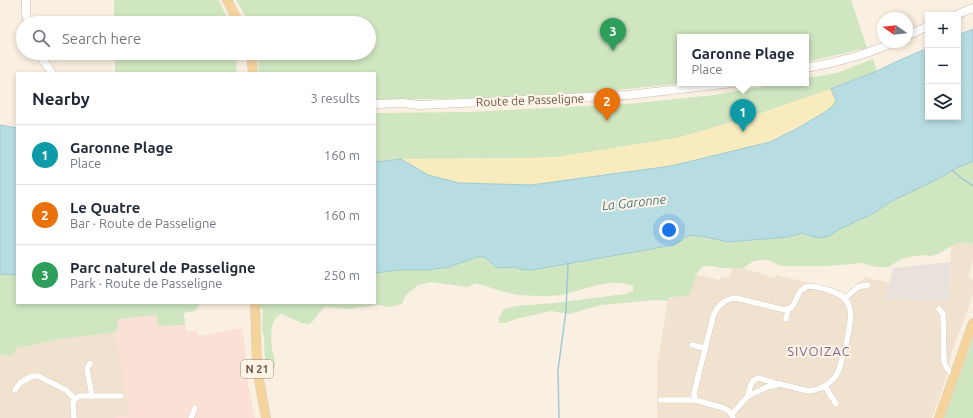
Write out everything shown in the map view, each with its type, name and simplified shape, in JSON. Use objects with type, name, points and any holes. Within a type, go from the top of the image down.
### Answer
[{"type":"main road","points":[[227,0],[237,16]]},
{"type":"main road","points":[[230,0],[238,16]]},
{"type":"main road","points":[[249,60],[250,72]]},
{"type":"main road","points":[[250,60],[253,72]]},
{"type":"main road","name":"N 21","points":[[253,304],[256,353],[265,418]]},
{"type":"main road","points":[[939,418],[973,323]]},
{"type":"street","points":[[22,0],[27,16]]},
{"type":"street","points":[[26,0],[26,13]]},
{"type":"street","points":[[961,13],[973,8]]},
{"type":"street","points":[[913,33],[925,27]]},
{"type":"street","points":[[809,67],[861,55],[880,48]]},
{"type":"street","points":[[43,60],[51,72]]},
{"type":"street","name":"Route de Passeligne","points":[[376,104],[403,103],[419,105],[628,96],[709,86]]},
{"type":"street","points":[[844,299],[858,287],[868,285]]},
{"type":"street","points":[[660,400],[695,400],[724,408],[728,410],[732,416],[748,396],[752,382],[759,378],[808,391],[825,386],[830,383],[838,373],[851,323],[849,307],[844,299],[837,293],[810,286],[801,290],[792,307],[788,309],[781,309],[736,298],[730,298],[724,301],[715,310],[694,393],[695,400]]},
{"type":"street","points":[[786,319],[788,309]]},
{"type":"street","points":[[939,309],[943,314],[944,362],[949,372],[954,376]]},
{"type":"street","points":[[692,345],[705,348]]},
{"type":"street","points":[[90,363],[87,369],[92,396]]},
{"type":"street","points":[[15,390],[20,383],[32,376],[38,376],[66,390],[75,399]]},
{"type":"street","points":[[748,396],[780,384]]},
{"type":"street","points":[[825,386],[836,404]]},
{"type":"street","points":[[74,418],[73,405],[75,399],[80,396],[121,396]]},
{"type":"street","points":[[191,418],[195,408]]},
{"type":"shaded area","points":[[961,243],[973,244],[973,260],[969,276],[973,280],[973,295],[952,352],[945,381],[932,418],[657,418],[657,367],[668,298],[690,295],[696,275],[720,280],[721,276],[729,278],[732,268],[743,268],[775,278],[776,275],[836,289],[844,295],[865,277],[889,283],[885,300],[949,300],[951,246]]},
{"type":"shaded area","points":[[950,262],[949,301],[885,300],[893,268]]},
{"type":"shaded area","points":[[156,315],[158,326],[185,325],[186,331],[197,331],[199,336],[241,328],[243,332],[248,384],[255,418],[114,418],[114,416],[130,417],[116,332],[119,319]]},
{"type":"shaded area","points":[[116,332],[130,417],[0,418],[0,354],[12,356],[17,348],[61,339]]},
{"type":"green space","points":[[114,0],[219,0],[226,16],[114,16]]},
{"type":"green space","points":[[236,0],[851,0],[867,48],[809,61],[809,34],[677,34],[677,84],[598,92],[486,98],[376,100],[376,72],[259,72],[258,60],[376,60],[376,16],[245,16]]},
{"type":"green space","points":[[873,59],[877,71],[831,89],[750,117],[677,138],[557,157],[401,159],[376,161],[376,113],[471,112],[627,104],[714,95],[765,86],[809,86],[809,78],[837,73]]},
{"type":"green space","points":[[115,60],[237,60],[236,72],[115,72]]},
{"type":"green space","points":[[973,161],[973,244],[961,243],[951,246],[938,254],[931,256],[921,255],[901,259],[889,267],[876,267],[863,263],[827,266],[783,266],[771,261],[762,260],[754,261],[743,268],[706,266],[701,268],[696,275],[690,295],[668,298],[668,301],[656,300],[601,305],[569,314],[551,311],[505,323],[499,323],[499,318],[504,309],[516,306],[625,294],[633,291],[633,286],[623,283],[602,284],[561,295],[538,296],[510,293],[478,284],[468,287],[431,282],[418,285],[405,296],[402,304],[390,307],[377,305],[348,309],[324,307],[309,324],[302,323],[281,314],[274,320],[272,329],[271,339],[275,363],[274,368],[267,367],[265,362],[264,336],[262,331],[263,309],[253,304],[376,304],[376,273],[398,270],[428,270],[449,267],[477,257],[485,257],[496,267],[516,267],[520,269],[567,264],[674,245],[690,235],[728,242],[788,237],[802,233],[819,238],[829,236],[838,230],[869,216],[892,201],[938,179]]},
{"type":"green space","points":[[0,274],[16,275],[16,304],[199,304],[195,311],[184,313],[185,325],[158,326],[156,315],[119,319],[116,332],[61,339],[17,348],[12,356],[0,354]]},
{"type":"green space","points":[[973,338],[973,418],[944,418]]},
{"type":"sand","points":[[831,89],[836,101],[833,106],[800,127],[770,142],[671,166],[531,185],[459,183],[428,175],[401,159],[557,157],[677,138],[750,117]]},
{"type":"water","name":"La Garonne","points":[[973,29],[973,161],[892,201],[869,216],[838,230],[829,236],[819,238],[802,233],[788,237],[728,242],[690,235],[674,245],[532,270],[520,269],[516,267],[496,267],[485,257],[477,257],[449,267],[428,270],[398,270],[376,273],[376,161],[401,159],[428,175],[459,183],[531,185],[671,166],[770,142],[800,127],[833,106],[836,101],[831,89],[925,49],[925,120],[961,120],[961,34]]},
{"type":"water","points":[[0,125],[16,128],[16,275],[0,274]]},
{"type":"waterway","points":[[952,170],[973,186]]},
{"type":"waterway","points":[[559,418],[558,370],[566,311],[568,263]]},
{"type":"place","name":"Parc naturel de Passeligne","points":[[613,51]]},
{"type":"place","name":"Le Quatre","points":[[607,121]]},
{"type":"place","name":"Garonne Plage","points":[[743,132]]},
{"type":"district","name":"SIVOIZAC","points":[[819,351]]}]
